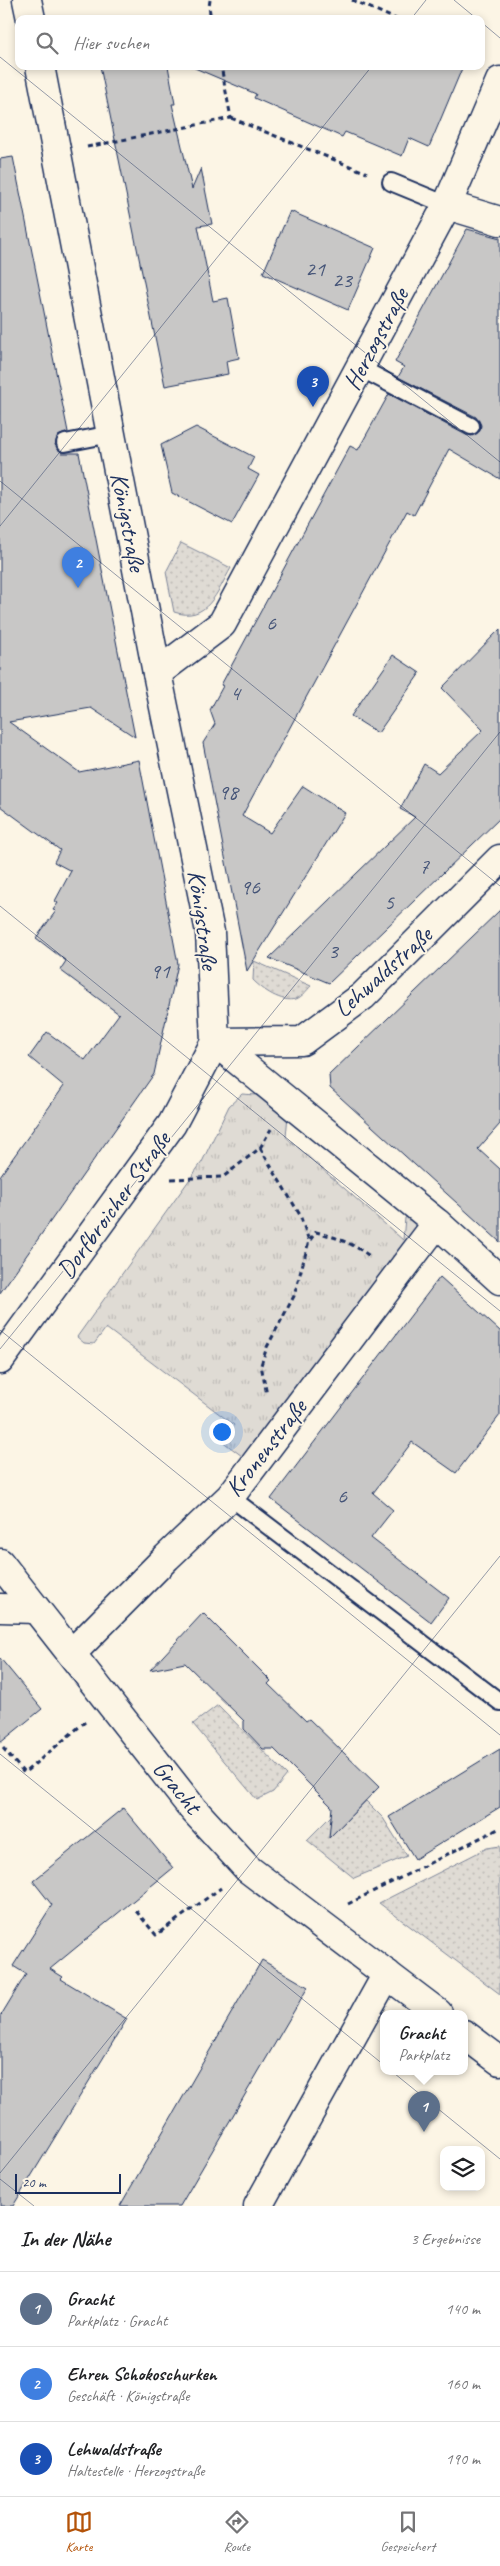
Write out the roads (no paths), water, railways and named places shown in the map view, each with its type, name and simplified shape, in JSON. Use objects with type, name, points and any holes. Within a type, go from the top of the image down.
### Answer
[{"type":"street","points":[[27,0],[30,15]]},
{"type":"street","name":"Königstraße","points":[[41,70],[157,673],[210,932],[215,1042]]},
{"type":"street","name":"Herzogstraße","points":[[157,673],[222,624],[447,204],[500,81]]},
{"type":"street","points":[[447,204],[500,221]]},
{"type":"street","name":"Lehwaldstraße","points":[[215,1042],[302,1040],[363,996],[500,859]]},
{"type":"street","points":[[215,1042],[437,1223],[500,1280]]},
{"type":"street","name":"Dorfbroicher Straße","points":[[0,1360],[172,1124],[215,1042]]},
{"type":"street","name":"Kronenstraße","points":[[72,1654],[167,1557],[230,1497],[437,1223]]},
{"type":"street","name":"Gracht","points":[[0,1563],[192,1809],[248,1868],[434,2010]]},
{"type":"street","points":[[0,1608],[36,1610]]},
{"type":"street","points":[[258,2206],[387,1974]]},
{"type":"street","points":[[468,2037],[500,2061]]},
{"type":"lane","points":[[391,182],[447,204]]},
{"type":"lane","points":[[360,368],[471,426]]},
{"type":"lane","points":[[65,442],[111,434]]},
{"type":"lane","points":[[230,1497],[500,1702]]},
{"type":"place","name":"Lehwaldstraße","points":[[313,407]]},
{"type":"place","name":"Ehren Schokoschurken","points":[[78,588]]},
{"type":"place","name":"Gracht","points":[[424,2132]]}]
